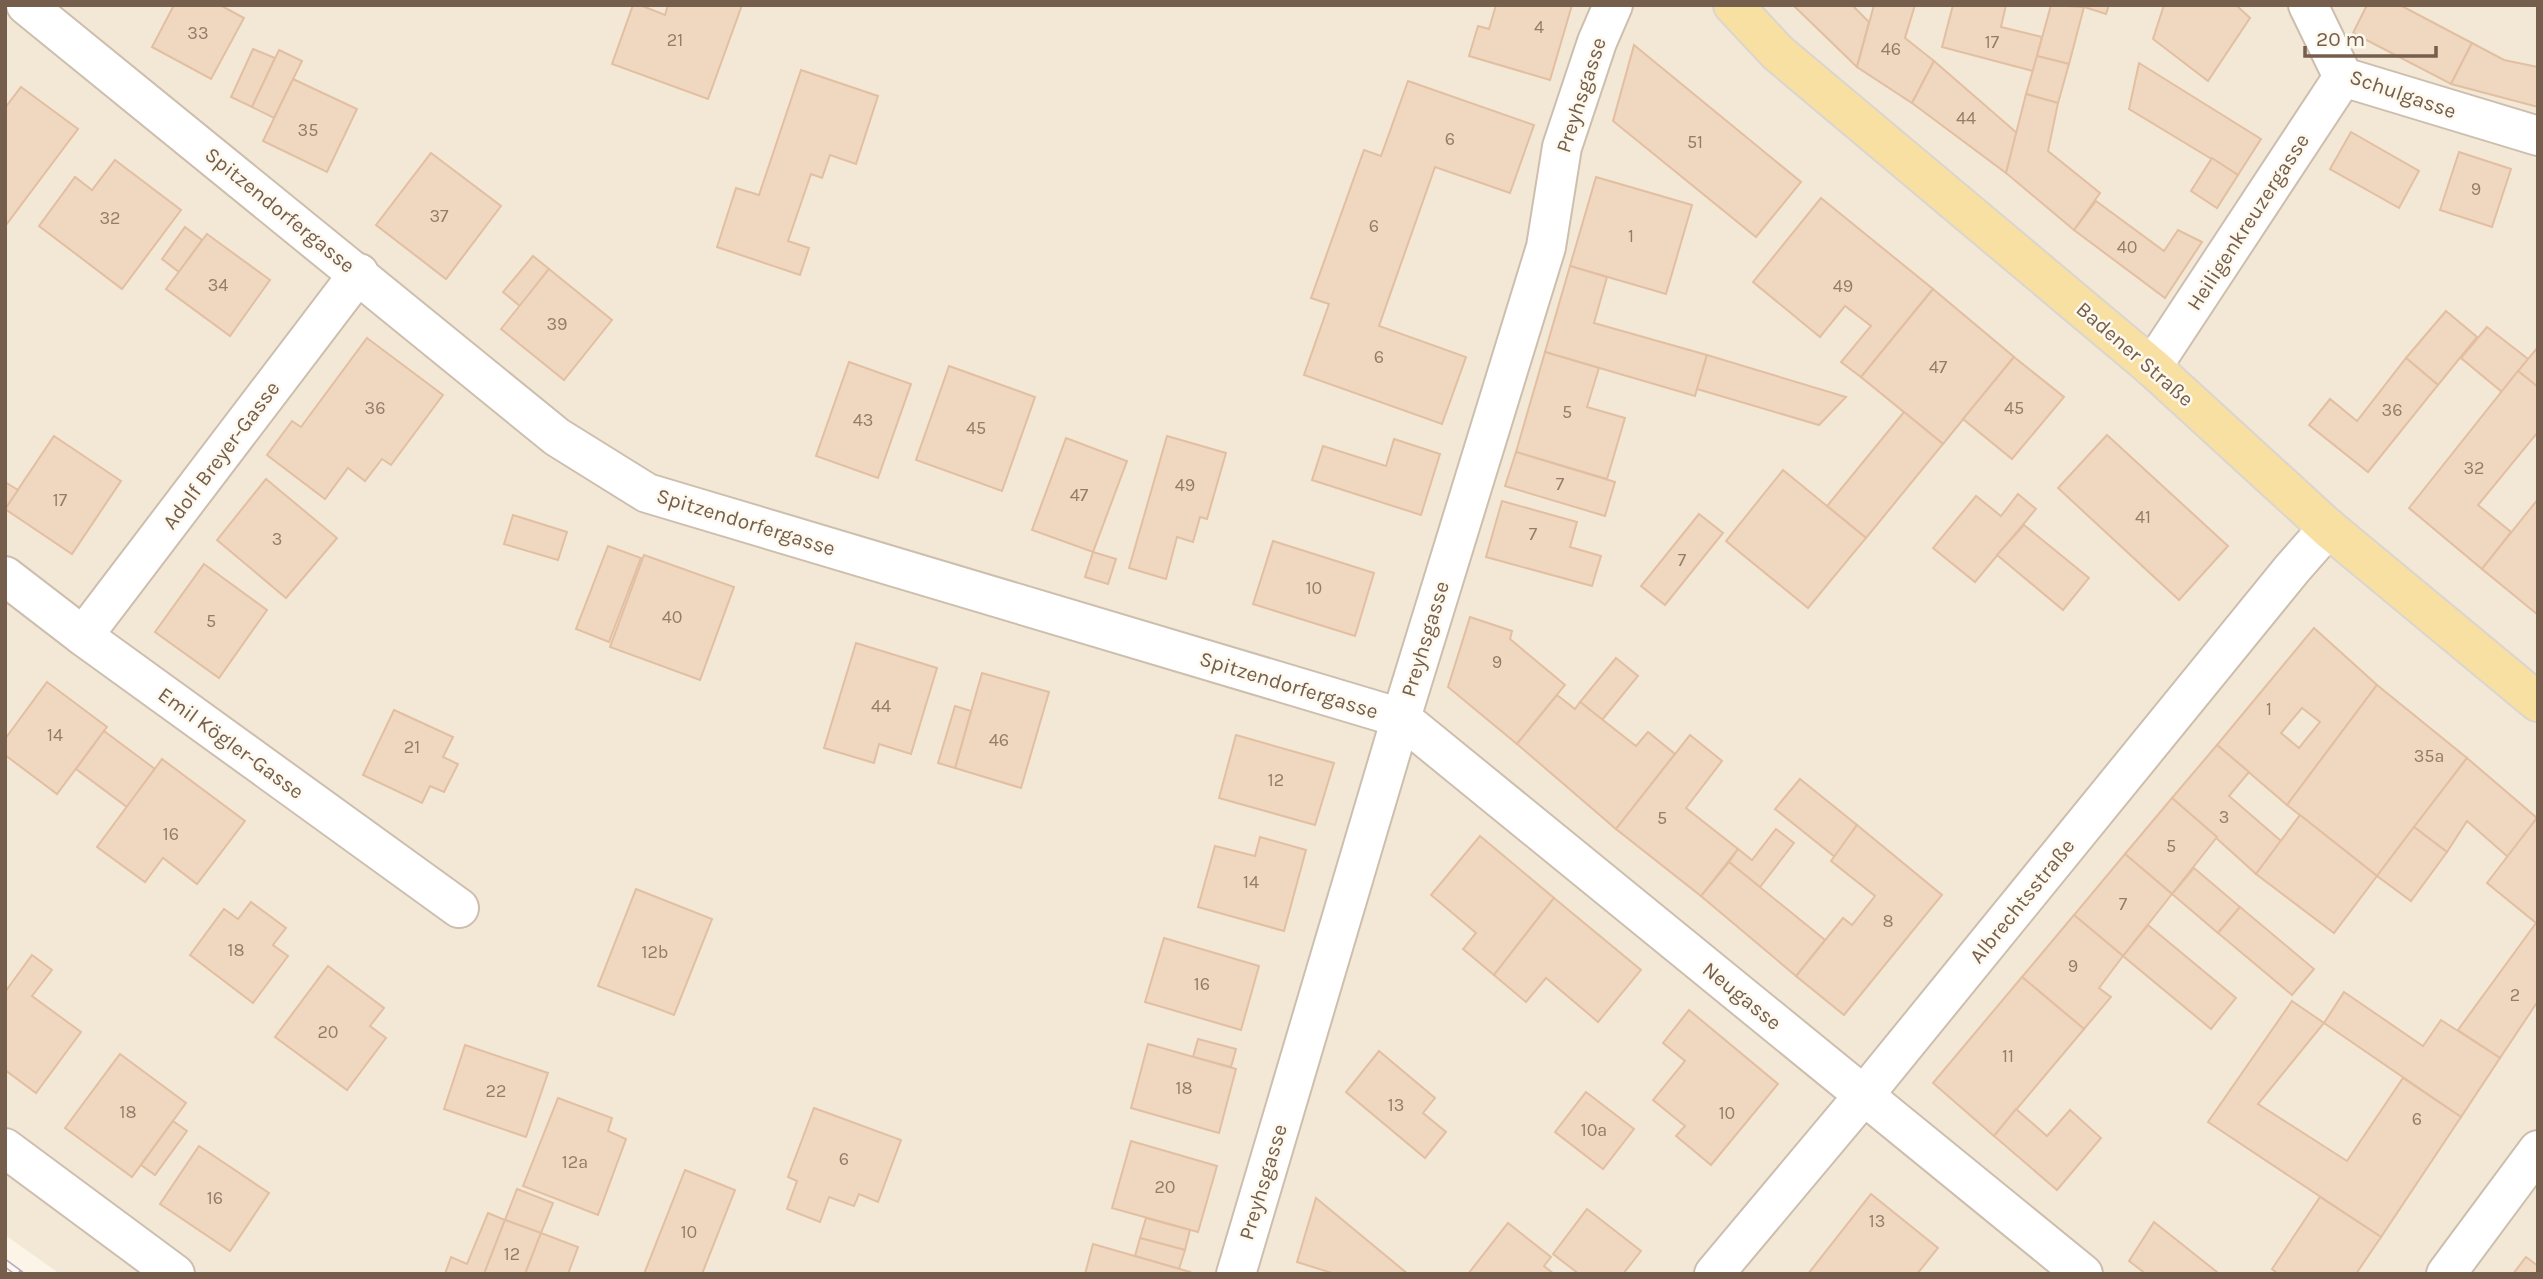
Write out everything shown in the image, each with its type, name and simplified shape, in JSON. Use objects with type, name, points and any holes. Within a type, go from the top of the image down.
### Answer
[{"type":"main road","name":"Badener Straße","points":[[1733,5],[1778,53],[2152,367],[2328,528],[2538,702]]},
{"type":"street","name":"Spitzendorfergasse","points":[[26,5],[557,437],[646,493],[1401,718]]},
{"type":"street","name":"Preyhsgasse","points":[[1236,1274],[1401,718],[1546,247],[1562,147],[1597,42],[1613,5]]},
{"type":"street","name":"Schulgasse","points":[[2308,5],[2343,77],[2538,136]]},
{"type":"street","name":"Heiligenkreuzergasse","points":[[2152,367],[2343,77]]},
{"type":"street","name":"Adolf Breyer-Gasse","points":[[83,636],[359,274]]},
{"type":"street","name":"Albrechtsstraße","points":[[1714,1274],[2328,528]]},
{"type":"street","name":"Emil Kögler-Gasse","points":[[5,576],[83,636],[459,908]]},
{"type":"street","name":"Neugasse","points":[[1401,718],[2083,1274]]},
{"type":"street","points":[[5,1148],[175,1274]]},
{"type":"street","points":[[2446,1274],[2538,1150]]},
{"type":"shaded area","points":[[5,5],[2538,5],[2538,1274],[60,1274],[5,1235]]},
{"type":"building","points":[[174,5],[220,5],[244,18],[211,79],[152,47]]},
{"type":"building","points":[[633,5],[665,15],[668,5],[742,5],[708,99],[612,64]]},
{"type":"building","points":[[1496,5],[1572,5],[1550,80],[1469,56],[1478,26],[1489,29]]},
{"type":"building","points":[[1793,5],[1852,5],[1869,22],[1857,67]]},
{"type":"building","points":[[1874,5],[1915,5],[1905,38],[1934,61],[1912,103],[1857,67]]},
{"type":"building","points":[[1953,5],[2006,5],[2001,27],[2042,37],[2033,71],[1942,47]]},
{"type":"building","points":[[2051,5],[2084,7],[2069,64],[2037,56]]},
{"type":"building","points":[[2078,5],[2109,5],[2106,14]]},
{"type":"building","points":[[2164,5],[2236,5],[2250,18],[2208,81],[2153,39]]},
{"type":"building","points":[[2367,5],[2400,5],[2472,43],[2451,84],[2353,33]]},
{"type":"building","points":[[2472,43],[2504,60],[2538,67],[2538,107],[2451,84]]},
{"type":"building","points":[[1634,45],[1801,182],[1756,237],[1613,121]]},
{"type":"building","points":[[253,49],[275,58],[252,107],[231,97]]},
{"type":"building","points":[[279,50],[302,61],[274,118],[252,107]]},
{"type":"building","points":[[2037,56],[2069,64],[2058,103],[2026,94]]},
{"type":"building","points":[[1934,61],[2017,133],[2006,173],[1912,103]]},
{"type":"building","points":[[2139,63],[2261,139],[2238,175],[2129,109]]},
{"type":"building","points":[[801,70],[878,96],[856,164],[830,155],[822,178],[811,174],[788,241],[809,248],[800,275],[717,247],[736,188],[759,195]]},
{"type":"building","points":[[293,79],[357,109],[327,172],[263,141]]},
{"type":"building","points":[[1408,81],[1534,125],[1510,193],[1435,167],[1379,326],[1466,357],[1442,424],[1304,375],[1329,304],[1311,298],[1364,150],[1381,156]]},
{"type":"building","points":[[21,87],[78,129],[6,225],[5,108]]},
{"type":"building","points":[[2026,94],[2058,103],[2048,151],[2100,193],[2074,230],[2006,173]]},
{"type":"building","points":[[2351,132],[2419,171],[2399,208],[2330,169]]},
{"type":"building","points":[[2459,152],[2511,169],[2492,227],[2440,210]]},
{"type":"building","points":[[431,153],[501,206],[446,279],[376,225]]},
{"type":"building","points":[[2212,158],[2238,175],[2217,208],[2191,191]]},
{"type":"building","points":[[115,160],[181,210],[122,289],[39,226],[75,177],[92,190]]},
{"type":"building","points":[[1596,177],[1692,205],[1666,294],[1570,266]]},
{"type":"building","points":[[1821,198],[1933,289],[1861,377],[1841,362],[1871,326],[1845,306],[1820,337],[1753,282]]},
{"type":"building","points":[[2096,201],[2164,251],[2178,230],[2202,242],[2165,298],[2074,230]]},
{"type":"building","points":[[185,227],[202,240],[179,272],[162,259]]},
{"type":"building","points":[[207,234],[270,280],[230,336],[166,289]]},
{"type":"building","points":[[533,256],[549,269],[520,306],[503,292]]},
{"type":"building","points":[[1570,266],[1607,277],[1594,323],[1707,355],[1695,396],[1545,352]]},
{"type":"building","points":[[549,269],[612,320],[564,380],[501,329]]},
{"type":"building","points":[[1933,289],[2014,357],[1943,444],[1861,377]]},
{"type":"building","points":[[2446,311],[2477,337],[2438,385],[2406,358]]},
{"type":"building","points":[[2487,327],[2528,359],[2502,392],[2461,358]]},
{"type":"building","points":[[367,338],[443,395],[391,465],[382,459],[365,481],[348,468],[325,499],[267,455],[292,421],[301,427]]},
{"type":"building","points":[[2538,347],[2538,387],[2518,371]]},
{"type":"building","points":[[1545,352],[1599,368],[1587,407],[1625,418],[1607,479],[1516,452]]},
{"type":"building","points":[[1707,355],[1846,397],[1819,425],[1697,389]]},
{"type":"building","points":[[2014,357],[2064,397],[2012,459],[1963,419]]},
{"type":"building","points":[[2406,358],[2438,385],[2368,472],[2309,425],[2330,399],[2357,421]]},
{"type":"building","points":[[849,362],[911,384],[878,478],[816,456]]},
{"type":"building","points":[[949,366],[1035,397],[1002,491],[916,460]]},
{"type":"building","points":[[2518,371],[2538,387],[2538,432],[2478,505],[2511,532],[2482,569],[2409,508]]},
{"type":"building","points":[[1904,412],[1943,444],[1866,538],[1827,506]]},
{"type":"building","points":[[2107,435],[2228,546],[2179,600],[2058,488]]},
{"type":"building","points":[[54,436],[121,481],[72,554],[5,509]]},
{"type":"building","points":[[1167,436],[1226,453],[1207,519],[1200,517],[1193,542],[1177,537],[1166,579],[1129,568]]},
{"type":"building","points":[[1066,438],[1127,461],[1093,552],[1032,530]]},
{"type":"building","points":[[1394,439],[1440,454],[1421,515],[1312,480],[1323,446],[1386,466]]},
{"type":"building","points":[[1516,452],[1615,482],[1605,516],[1505,486]]},
{"type":"building","points":[[1783,470],[1866,538],[1808,608],[1726,541]]},
{"type":"building","points":[[266,479],[337,538],[286,598],[217,540]]},
{"type":"building","points":[[5,482],[18,490],[5,509]]},
{"type":"building","points":[[2018,494],[2036,509],[1975,582],[1933,548],[1976,496],[2001,516]]},
{"type":"building","points":[[2538,499],[2538,615],[2482,569]]},
{"type":"building","points":[[1502,501],[1577,522],[1570,547],[1601,556],[1592,586],[1486,557]]},
{"type":"building","points":[[1699,514],[1723,533],[1665,605],[1641,586]]},
{"type":"building","points":[[513,515],[567,532],[558,560],[504,544]]},
{"type":"building","points":[[2024,525],[2089,578],[2063,610],[1997,555]]},
{"type":"building","points":[[1273,541],[1374,573],[1355,636],[1253,604]]},
{"type":"building","points":[[608,546],[641,558],[609,642],[576,629]]},
{"type":"building","points":[[1093,552],[1116,559],[1108,584],[1085,577]]},
{"type":"building","points":[[644,555],[734,587],[700,680],[610,647]]},
{"type":"building","points":[[204,564],[267,610],[219,678],[155,632]]},
{"type":"building","points":[[1470,617],[1512,631],[1510,639],[1565,685],[1517,744],[1448,687]]},
{"type":"building","points":[[2314,628],[2377,685],[2287,805],[2217,745]],"holes":[[[2302,708],[2320,722],[2299,748],[2281,733]]]},
{"type":"building","points":[[856,643],[937,668],[911,754],[879,744],[874,763],[824,748]]},
{"type":"building","points":[[1616,658],[1638,676],[1602,720],[1580,702]]},
{"type":"building","points":[[982,673],[1049,692],[1021,788],[955,768]]},
{"type":"building","points":[[47,682],[107,727],[57,794],[5,755],[5,739]]},
{"type":"building","points":[[2377,685],[2467,758],[2377,876],[2287,805]]},
{"type":"building","points":[[1557,695],[1575,709],[1580,702],[1636,746],[1648,732],[1675,754],[1616,829],[1517,744]]},
{"type":"building","points":[[955,706],[971,711],[955,768],[938,763]]},
{"type":"building","points":[[394,710],[453,737],[443,757],[458,764],[444,792],[430,786],[422,803],[363,775]]},
{"type":"building","points":[[104,731],[155,769],[127,807],[76,769]]},
{"type":"building","points":[[1236,735],[1334,763],[1315,825],[1219,798]]},
{"type":"building","points":[[1690,735],[1722,761],[1686,808],[1738,849],[1701,896],[1616,829]]},
{"type":"building","points":[[2217,745],[2249,772],[2229,796],[2281,841],[2256,874],[2172,798]]},
{"type":"building","points":[[2467,758],[2537,818],[2508,857],[2467,821],[2447,852],[2414,827]]},
{"type":"building","points":[[162,759],[245,821],[197,884],[163,858],[145,882],[97,847]]},
{"type":"building","points":[[1800,779],[1857,825],[1835,857],[1775,809]]},
{"type":"building","points":[[2172,798],[2217,837],[2172,894],[2125,854]]},
{"type":"building","points":[[2300,815],[2377,876],[2334,933],[2256,874]]},
{"type":"building","points":[[2537,818],[2538,1001],[2500,1058],[2458,1030],[2536,923],[2487,883]]},
{"type":"building","points":[[1857,825],[1942,895],[1844,1015],[1796,976],[1843,918],[1852,925],[1875,896],[1831,861]]},
{"type":"building","points":[[2414,827],[2447,852],[2411,901],[2377,876]]},
{"type":"building","points":[[1776,829],[1794,843],[1760,887],[1729,862],[1738,849],[1752,860]]},
{"type":"building","points":[[1480,836],[1554,898],[1494,975],[1463,949],[1476,933],[1431,895]]},
{"type":"building","points":[[1260,837],[1306,850],[1284,931],[1198,907],[1215,846],[1255,856]]},
{"type":"building","points":[[2125,854],[2172,894],[2123,956],[2074,915]]},
{"type":"building","points":[[1729,862],[1825,940],[1796,976],[1701,896]]},
{"type":"building","points":[[2194,868],[2240,907],[2218,933],[2172,894]]},
{"type":"building","points":[[636,889],[712,919],[674,1015],[598,986]]},
{"type":"building","points":[[1554,898],[1641,970],[1598,1022],[1546,978],[1526,1002],[1494,975]]},
{"type":"building","points":[[251,902],[286,928],[273,945],[288,956],[253,1003],[190,955],[224,909],[238,919]]},
{"type":"building","points":[[2240,907],[2314,969],[2292,995],[2218,933]]},
{"type":"building","points":[[2074,915],[2123,956],[2099,988],[2111,997],[2084,1029],[2022,977]]},
{"type":"building","points":[[2148,925],[2236,998],[2211,1029],[2123,956]]},
{"type":"building","points":[[1164,938],[1259,966],[1241,1030],[1145,1002]]},
{"type":"building","points":[[32,955],[52,970],[32,996],[81,1032],[36,1093],[5,1070],[5,992]]},
{"type":"building","points":[[328,966],[384,1008],[370,1026],[386,1038],[347,1090],[275,1037]]},
{"type":"building","points":[[2022,977],[2084,1029],[1994,1136],[1933,1083]]},
{"type":"building","points":[[2344,992],[2423,1046],[2441,1020],[2500,1058],[2461,1117],[2324,1023]]},
{"type":"building","points":[[2292,1001],[2324,1023],[2258,1104],[2347,1161],[2403,1078],[2461,1117],[2381,1237],[2208,1122]]},
{"type":"building","points":[[1689,1010],[1778,1084],[1711,1165],[1676,1136],[1685,1126],[1653,1100],[1685,1061],[1663,1043]]},
{"type":"building","points":[[1198,1039],[1236,1049],[1231,1067],[1193,1057]]},
{"type":"building","points":[[1148,1044],[1236,1069],[1219,1133],[1131,1108]]},
{"type":"building","points":[[465,1045],[548,1073],[526,1137],[444,1109]]},
{"type":"building","points":[[1379,1051],[1435,1098],[1423,1113],[1446,1132],[1425,1158],[1346,1092]]},
{"type":"building","points":[[120,1054],[186,1103],[132,1177],[65,1128]]},
{"type":"building","points":[[1586,1092],[1634,1129],[1603,1169],[1555,1132]]},
{"type":"building","points":[[558,1098],[612,1118],[608,1131],[626,1139],[598,1215],[523,1186]]},
{"type":"building","points":[[814,1108],[901,1140],[878,1202],[859,1194],[854,1206],[829,1197],[820,1222],[787,1209],[797,1181],[788,1177]]},
{"type":"building","points":[[2016,1109],[2047,1136],[2070,1110],[2101,1138],[2057,1190],[1994,1136]]},
{"type":"building","points":[[173,1121],[187,1131],[155,1175],[141,1165]]},
{"type":"building","points":[[1131,1141],[1217,1166],[1198,1232],[1112,1208]]},
{"type":"building","points":[[199,1146],[269,1193],[230,1251],[160,1204]]},
{"type":"building","points":[[685,1170],[735,1190],[702,1274],[644,1274]]},
{"type":"building","points":[[517,1189],[553,1203],[541,1233],[505,1220]]},
{"type":"building","points":[[1871,1194],[1938,1248],[1917,1274],[1808,1274]]},
{"type":"building","points":[[2320,1197],[2381,1237],[2356,1274],[2278,1274],[2272,1269]]},
{"type":"building","points":[[1316,1198],[1408,1274],[1335,1274],[1297,1262]]},
{"type":"building","points":[[1587,1209],[1641,1251],[1623,1274],[1579,1274],[1553,1254]]},
{"type":"building","points":[[488,1213],[505,1220],[484,1274],[445,1274],[451,1257],[467,1264]]},
{"type":"building","points":[[1146,1218],[1190,1230],[1185,1250],[1140,1238]]},
{"type":"building","points":[[505,1220],[541,1233],[525,1274],[484,1274]]},
{"type":"building","points":[[2154,1222],[2217,1272],[2216,1274],[2146,1274],[2129,1261]]},
{"type":"building","points":[[1508,1223],[1551,1257],[1544,1266],[1554,1274],[1468,1274]]},
{"type":"building","points":[[541,1233],[578,1247],[568,1274],[525,1274]]},
{"type":"building","points":[[1140,1238],[1185,1250],[1179,1269],[1135,1256]]},
{"type":"building","points":[[1093,1244],[1190,1272],[1085,1274]]},
{"type":"building","points":[[2526,1257],[2538,1266],[2538,1274],[2513,1274]]},
{"type":"railway","points":[[5,1263],[20,1274]]}]
